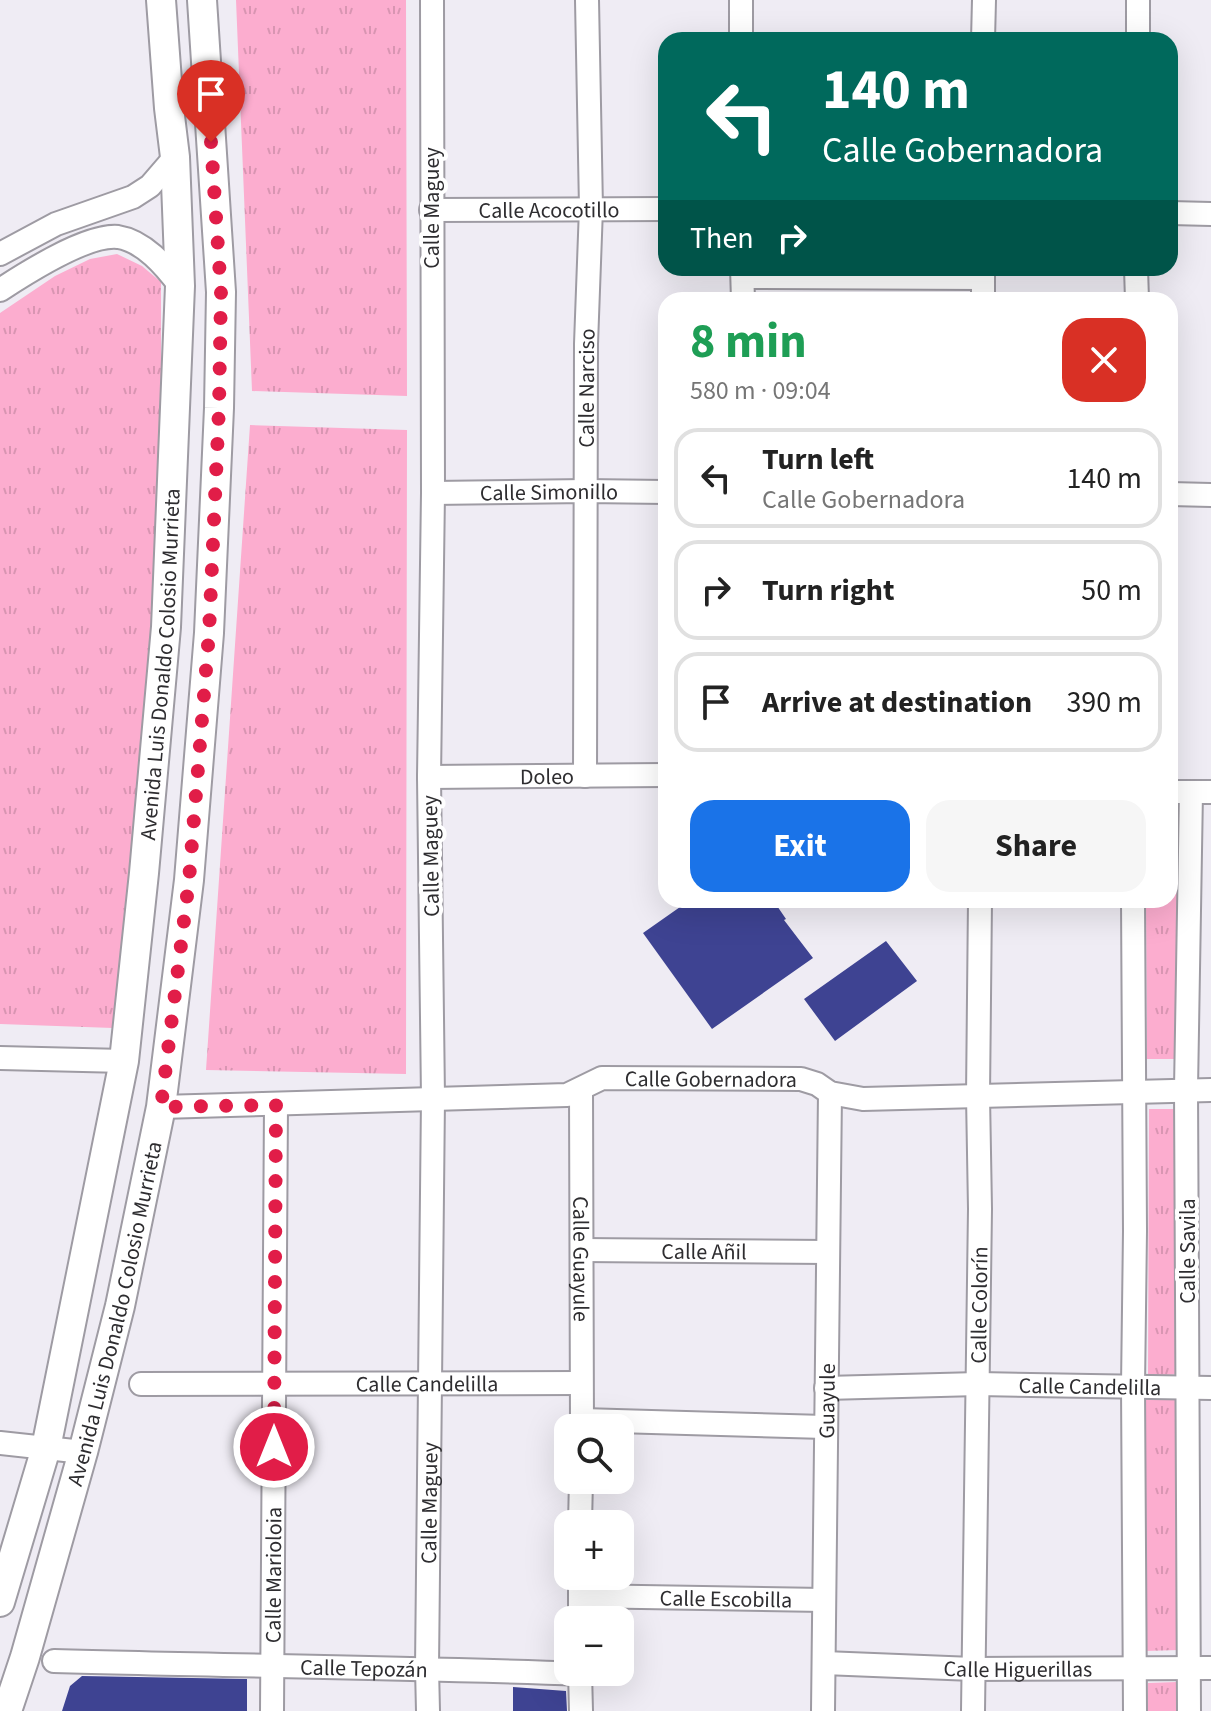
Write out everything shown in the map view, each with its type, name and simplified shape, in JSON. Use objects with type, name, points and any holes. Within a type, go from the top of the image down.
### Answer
[{"type":"main road","name":"Avenida Luis Donaldo Colosio Murrieta","points":[[0,1602],[46,1448],[124,1061],[144,873],[166,627],[180,286],[175,157],[161,0]]},
{"type":"main road","name":"Avenida Luis Donaldo Colosio Murrieta","points":[[7,1711],[83,1452],[120,1306],[161,1107],[189,880],[209,633],[221,292],[202,0]]},
{"type":"street","name":"Calle Maguey","points":[[428,1711],[433,1098],[429,777],[433,493],[432,0]]},
{"type":"street","name":"Calle Narciso","points":[[585,776],[586,344],[591,208],[587,0]]},
{"type":"street","points":[[741,0],[741,32]]},
{"type":"street","points":[[983,32],[984,0]]},
{"type":"street","points":[[1138,0],[1138,32]]},
{"type":"street","points":[[0,254],[56,224],[133,197],[150,186],[175,157]]},
{"type":"street","points":[[103,238],[104,207]]},
{"type":"street","name":"Calle Acocotillo","points":[[431,210],[658,209]]},
{"type":"street","points":[[1178,213],[1211,214]]},
{"type":"street","points":[[0,290],[73,249],[103,238],[119,237],[153,256],[180,286]]},
{"type":"street","points":[[838,276],[983,282]]},
{"type":"street","name":"Calle Simonillo","points":[[433,493],[658,492]]},
{"type":"street","points":[[1178,494],[1211,495]]},
{"type":"street","name":"Doleo","points":[[429,777],[658,775]]},
{"type":"street","name":"Calle Savila","points":[[1189,1711],[1200,1668],[1200,1388],[1186,1089],[1191,792]]},
{"type":"street","name":"Calle Colorín","points":[[973,1711],[980,1209],[980,908]]},
{"type":"street","points":[[1133,908],[1135,1711]]},
{"type":"street","points":[[0,1058],[124,1061]]},
{"type":"street","name":"Calle Gobernadora","points":[[161,1107],[567,1095],[602,1078],[801,1079],[817,1084],[830,1093],[863,1099],[1211,1090]]},
{"type":"street","name":"Calle Guayule","points":[[581,1089],[582,1414]]},
{"type":"street","name":"Guayule","points":[[823,1711],[830,1093]]},
{"type":"street","name":"Calle Marioloia","points":[[272,1711],[276,1105]]},
{"type":"street","name":"Calle Añil","points":[[582,1250],[828,1252]]},
{"type":"street","name":"Calle Candelilla","points":[[141,1384],[580,1383]]},
{"type":"street","name":"Calle Candelilla","points":[[826,1388],[978,1384],[1200,1388]]},
{"type":"street","points":[[634,1425],[825,1427]]},
{"type":"street","points":[[0,1443],[83,1452]]},
{"type":"street","name":"Calle Escobilla","points":[[634,1589],[824,1600]]},
{"type":"street","name":"Calle Tepozán","points":[[54,1661],[554,1672]]},
{"type":"street","name":"Calle Higuerillas","points":[[824,1663],[973,1669],[1200,1668]]},
{"type":"street","points":[[580,1686],[581,1711]]},
{"type":"green space","points":[[236,0],[406,0],[407,396],[252,391]]},
{"type":"green space","points":[[117,254],[142,266],[161,282],[161,391],[152,664],[113,1028],[0,1024],[0,313],[55,276],[90,259]]},
{"type":"green space","points":[[250,425],[407,430],[406,1074],[206,1070]]},
{"type":"green space","points":[[1178,809],[1184,809],[1182,1059],[1147,1059],[1146,908],[1178,908]]},
{"type":"green space","points":[[1149,1109],[1181,1109],[1182,1374],[1148,1376]]},
{"type":"green space","points":[[1145,1395],[1180,1395],[1179,1650],[1145,1651]]},
{"type":"green space","points":[[1177,1682],[1177,1711],[1147,1711],[1148,1683]]},
{"type":"building","points":[[679,908],[778,908],[813,958],[712,1029],[643,933]]},
{"type":"building","points":[[886,941],[917,981],[835,1041],[804,999]]},
{"type":"building","points":[[82,1676],[247,1679],[247,1711],[62,1711],[70,1686]]},
{"type":"building","points":[[513,1687],[566,1691],[567,1711],[513,1711]]},
{"type":"route","points":[[211,142],[221,292],[209,633],[189,880],[161,1107],[276,1105],[274,1447]]}]
